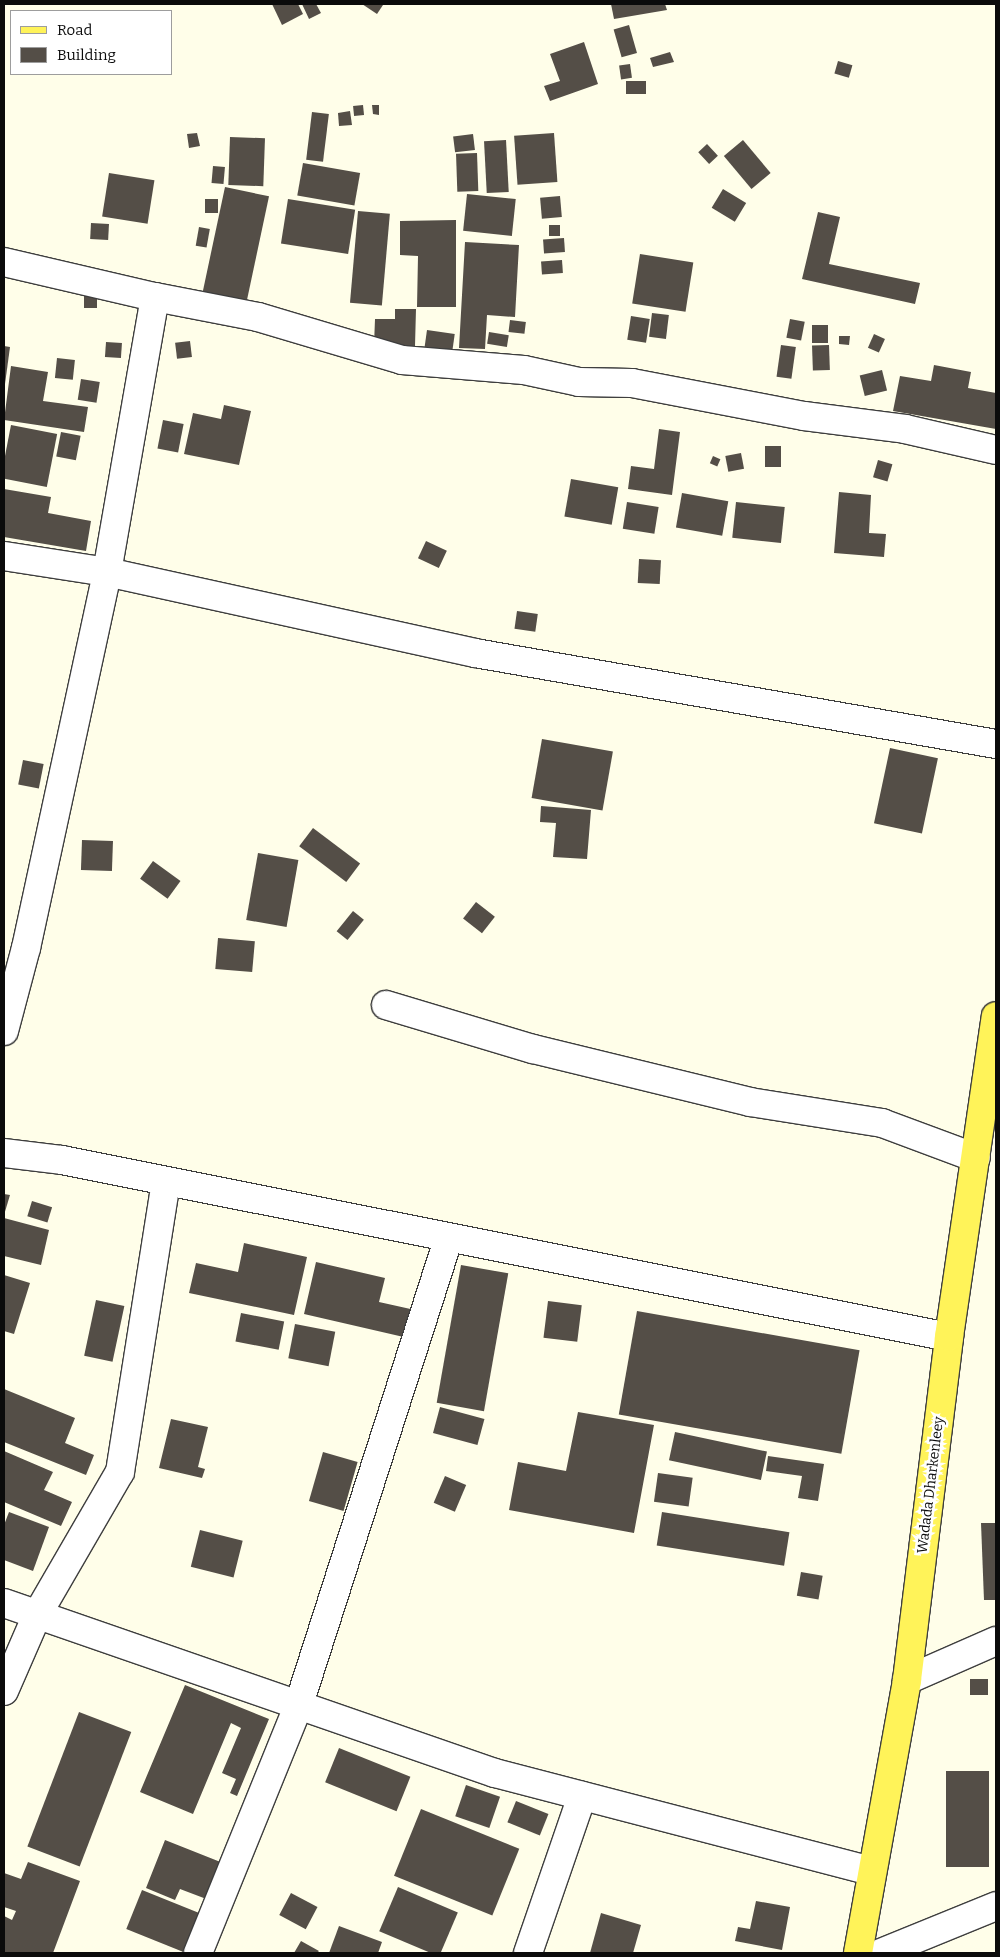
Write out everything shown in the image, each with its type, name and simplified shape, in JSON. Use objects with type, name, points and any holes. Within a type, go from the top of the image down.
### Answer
[{"type":"main road","name":"Wadada Dharkenleey","points":[[858,1953],[871,1871],[907,1680],[949,1337],[996,1016]]},
{"type":"street","points":[[4,262],[155,297],[258,317],[402,360],[524,370],[579,382],[632,384],[804,416],[897,428],[996,450]]},
{"type":"street","points":[[4,1031],[26,948],[107,572],[155,297]]},
{"type":"street","points":[[4,556],[107,572],[475,654],[996,744]]},
{"type":"street","points":[[386,1004],[533,1049],[750,1102],[882,1123],[976,1158]]},
{"type":"street","points":[[4,1153],[166,1182],[448,1240],[949,1337]]},
{"type":"street","points":[[4,1691],[37,1615],[120,1472],[166,1182]]},
{"type":"street","points":[[198,1953],[299,1704],[448,1240]]},
{"type":"street","points":[[4,1603],[495,1773],[871,1871]]},
{"type":"street","points":[[907,1680],[996,1641]]},
{"type":"street","points":[[528,1953],[582,1796]]},
{"type":"street","points":[[881,1953],[996,1906]]},
{"type":"building","points":[[272,4],[298,4],[303,14],[282,25]]},
{"type":"building","points":[[302,4],[316,4],[321,13],[309,19]]},
{"type":"building","points":[[362,4],[382,4],[383,5],[377,14]]},
{"type":"building","points":[[611,4],[665,4],[667,10],[614,19]]},
{"type":"building","points":[[629,25],[637,53],[622,57],[614,29]]},
{"type":"building","points":[[584,42],[598,84],[550,101],[544,86],[560,81],[550,54]]},
{"type":"building","points":[[670,52],[674,62],[653,67],[650,58]]},
{"type":"building","points":[[838,61],[852,65],[849,78],[834,73]]},
{"type":"building","points":[[630,64],[632,78],[621,79],[619,66]]},
{"type":"building","points":[[626,81],[646,81],[646,94],[626,94]]},
{"type":"building","points":[[363,105],[364,115],[354,116],[353,106]]},
{"type":"building","points":[[372,105],[379,105],[379,115],[373,114]]},
{"type":"building","points":[[350,111],[352,125],[339,126],[338,113]]},
{"type":"building","points":[[312,112],[329,114],[323,162],[306,160]]},
{"type":"building","points":[[197,133],[200,146],[189,148],[187,134]]},
{"type":"building","points":[[554,133],[557,182],[518,185],[514,136]]},
{"type":"building","points":[[473,134],[475,150],[455,152],[453,136]]},
{"type":"building","points":[[230,137],[265,138],[263,186],[228,185]]},
{"type":"building","points":[[506,140],[509,192],[487,193],[484,141]]},
{"type":"building","points":[[743,140],[771,173],[751,189],[724,156]]},
{"type":"building","points":[[707,144],[718,156],[709,164],[698,152]]},
{"type":"building","points":[[477,153],[478,191],[457,192],[456,154]]},
{"type":"building","points":[[303,163],[360,173],[354,206],[297,195]]},
{"type":"building","points":[[213,166],[225,167],[223,184],[212,183]]},
{"type":"building","points":[[109,173],[154,180],[148,224],[102,216]]},
{"type":"building","points":[[225,187],[269,196],[247,301],[203,292]]},
{"type":"building","points":[[723,189],[746,203],[735,222],[712,208]]},
{"type":"building","points":[[467,194],[516,199],[512,236],[463,231]]},
{"type":"building","points":[[560,196],[562,217],[542,219],[540,198]]},
{"type":"building","points":[[205,199],[218,199],[218,213],[205,213]]},
{"type":"building","points":[[288,199],[355,210],[348,254],[281,243]]},
{"type":"building","points":[[358,211],[390,214],[382,305],[350,303]]},
{"type":"building","points":[[818,212],[840,217],[829,264],[920,283],[915,304],[802,279]]},
{"type":"building","points":[[456,220],[456,307],[417,307],[418,256],[400,255],[400,221]]},
{"type":"building","points":[[91,223],[109,224],[108,240],[90,239]]},
{"type":"building","points":[[549,225],[560,225],[560,236],[549,236]]},
{"type":"building","points":[[199,227],[210,229],[207,248],[196,246]]},
{"type":"building","points":[[564,238],[565,252],[544,253],[543,239]]},
{"type":"building","points":[[465,242],[519,245],[515,317],[487,315],[485,349],[459,348]]},
{"type":"building","points":[[640,254],[693,262],[686,312],[632,303]]},
{"type":"building","points":[[562,260],[563,273],[542,274],[541,261]]},
{"type":"building","points":[[84,294],[97,294],[97,308],[84,308]]},
{"type":"building","points":[[395,309],[416,309],[415,346],[374,345],[375,319],[395,319]]},
{"type":"building","points":[[652,313],[669,315],[666,339],[649,337]]},
{"type":"building","points":[[631,316],[650,319],[646,343],[627,340]]},
{"type":"building","points":[[790,319],[805,322],[801,341],[786,338]]},
{"type":"building","points":[[510,320],[526,322],[524,334],[509,332]]},
{"type":"building","points":[[812,325],[828,325],[828,343],[812,343]]},
{"type":"building","points":[[427,330],[455,334],[452,357],[424,353]]},
{"type":"building","points":[[489,332],[509,335],[507,347],[487,344]]},
{"type":"building","points":[[874,334],[885,339],[879,353],[868,348]]},
{"type":"building","points":[[839,336],[850,336],[849,345],[839,344]]},
{"type":"building","points":[[190,341],[192,357],[177,359],[175,343]]},
{"type":"building","points":[[106,342],[122,343],[121,358],[105,357]]},
{"type":"building","points":[[781,345],[796,347],[791,379],[777,377]]},
{"type":"building","points":[[829,345],[830,370],[813,371],[812,346]]},
{"type":"building","points":[[4,346],[10,347],[5,384],[4,384]]},
{"type":"building","points":[[57,358],[75,360],[73,380],[55,378]]},
{"type":"building","points":[[934,365],[971,372],[968,388],[996,393],[996,429],[893,411],[900,376],[931,381]]},
{"type":"building","points":[[11,366],[48,372],[43,401],[88,407],[84,432],[4,420]]},
{"type":"building","points":[[882,370],[887,390],[865,396],[860,376]]},
{"type":"building","points":[[81,379],[100,382],[96,403],[78,400]]},
{"type":"building","points":[[224,405],[251,411],[239,465],[184,454],[193,413],[221,419]]},
{"type":"building","points":[[163,420],[184,424],[178,452],[157,448]]},
{"type":"building","points":[[11,425],[57,434],[47,487],[4,479],[4,461]]},
{"type":"building","points":[[659,429],[680,432],[672,495],[628,489],[631,466],[654,469]]},
{"type":"building","points":[[61,432],[81,436],[76,460],[56,457]]},
{"type":"building","points":[[765,446],[781,446],[781,467],[765,467]]},
{"type":"building","points":[[741,453],[744,469],[728,472],[725,456]]},
{"type":"building","points":[[713,456],[720,459],[717,466],[710,463]]},
{"type":"building","points":[[878,460],[892,464],[887,481],[873,477]]},
{"type":"building","points":[[571,479],[618,487],[612,525],[564,516]]},
{"type":"building","points":[[4,489],[51,497],[48,513],[91,521],[86,551],[4,537]]},
{"type":"building","points":[[839,492],[871,495],[869,533],[886,534],[884,557],[834,553]]},
{"type":"building","points":[[682,493],[728,501],[722,536],[676,527]]},
{"type":"building","points":[[627,502],[659,507],[654,534],[623,529]]},
{"type":"building","points":[[736,502],[785,507],[781,543],[732,538]]},
{"type":"building","points":[[426,541],[447,551],[439,568],[418,558]]},
{"type":"building","points":[[639,559],[661,560],[660,584],[638,583]]},
{"type":"building","points":[[517,611],[538,614],[535,632],[514,629]]},
{"type":"building","points":[[542,739],[613,752],[602,811],[532,798]]},
{"type":"building","points":[[890,748],[938,758],[922,834],[874,823]]},
{"type":"building","points":[[23,760],[44,764],[39,789],[18,785]]},
{"type":"building","points":[[541,806],[591,810],[587,859],[553,857],[556,823],[540,822]]},
{"type":"building","points":[[313,828],[360,864],[346,882],[299,846]]},
{"type":"building","points":[[82,840],[113,841],[112,871],[81,870]]},
{"type":"building","points":[[258,853],[298,860],[287,927],[246,920]]},
{"type":"building","points":[[153,861],[181,881],[168,899],[140,879]]},
{"type":"building","points":[[476,902],[495,917],[482,933],[463,919]]},
{"type":"building","points":[[353,911],[364,920],[348,940],[337,931]]},
{"type":"building","points":[[218,938],[255,941],[252,972],[215,969]]},
{"type":"building","points":[[4,1194],[10,1195],[4,1215]]},
{"type":"building","points":[[32,1201],[52,1207],[47,1222],[27,1216]]},
{"type":"building","points":[[4,1218],[49,1230],[41,1265],[4,1256]]},
{"type":"building","points":[[244,1243],[307,1257],[294,1315],[189,1293],[196,1263],[238,1272]]},
{"type":"building","points":[[316,1262],[385,1278],[379,1302],[415,1310],[408,1338],[304,1314]]},
{"type":"building","points":[[461,1265],[508,1273],[484,1411],[437,1403]]},
{"type":"building","points":[[4,1275],[30,1283],[14,1334],[4,1331]]},
{"type":"building","points":[[96,1300],[124,1306],[113,1362],[84,1356]]},
{"type":"building","points":[[548,1301],[582,1305],[577,1342],[543,1338]]},
{"type":"building","points":[[637,1311],[860,1350],[841,1454],[619,1414]]},
{"type":"building","points":[[241,1313],[284,1321],[279,1350],[235,1341]]},
{"type":"building","points":[[295,1324],[335,1332],[329,1366],[288,1358]]},
{"type":"building","points":[[4,1389],[75,1418],[65,1443],[94,1455],[86,1475],[4,1442]]},
{"type":"building","points":[[440,1407],[484,1419],[477,1445],[433,1433]]},
{"type":"building","points":[[578,1412],[654,1425],[634,1533],[509,1510],[518,1462],[566,1471]]},
{"type":"building","points":[[171,1419],[208,1427],[198,1467],[205,1469],[202,1478],[159,1468]]},
{"type":"building","points":[[675,1432],[767,1452],[761,1480],[669,1460]]},
{"type":"building","points":[[4,1451],[53,1472],[44,1490],[72,1502],[61,1526],[4,1502]]},
{"type":"building","points":[[323,1452],[358,1462],[344,1511],[309,1501]]},
{"type":"building","points":[[768,1456],[824,1464],[818,1501],[798,1498],[802,1476],[766,1471]]},
{"type":"building","points":[[658,1473],[693,1478],[689,1507],[654,1502]]},
{"type":"building","points":[[445,1476],[466,1485],[455,1512],[434,1503]]},
{"type":"building","points":[[9,1512],[49,1527],[33,1571],[4,1560],[4,1525]]},
{"type":"building","points":[[662,1512],[789,1532],[784,1566],[657,1546]]},
{"type":"building","points":[[981,1523],[996,1523],[996,1600],[984,1600]]},
{"type":"building","points":[[200,1530],[243,1541],[233,1578],[191,1567]]},
{"type":"building","points":[[801,1572],[823,1576],[818,1599],[797,1596]]},
{"type":"building","points":[[970,1679],[988,1679],[988,1695],[970,1695]]},
{"type":"building","points":[[185,1685],[269,1719],[237,1796],[230,1793],[236,1779],[222,1773],[241,1728],[231,1723],[193,1814],[140,1792]]},
{"type":"building","points":[[79,1712],[131,1732],[80,1867],[27,1846]]},
{"type":"building","points":[[339,1748],[410,1777],[397,1811],[325,1782]]},
{"type":"building","points":[[946,1771],[989,1771],[989,1867],[946,1867]]},
{"type":"building","points":[[466,1785],[500,1797],[489,1828],[455,1816]]},
{"type":"building","points":[[516,1801],[548,1814],[540,1835],[507,1822]]},
{"type":"building","points":[[421,1809],[519,1849],[492,1915],[394,1876]]},
{"type":"building","points":[[165,1840],[223,1863],[209,1900],[180,1889],[175,1900],[146,1888]]},
{"type":"building","points":[[28,1862],[80,1881],[53,1953],[4,1953],[4,1916],[12,1920],[16,1911],[4,1907],[4,1873],[21,1879]]},
{"type":"building","points":[[398,1887],[458,1912],[441,1953],[431,1953],[379,1931]]},
{"type":"building","points":[[142,1890],[199,1913],[183,1952],[126,1929]]},
{"type":"building","points":[[291,1893],[317,1907],[306,1929],[279,1915]]},
{"type":"building","points":[[756,1901],[790,1907],[782,1950],[735,1941],[738,1927],[750,1929]]},
{"type":"building","points":[[601,1913],[641,1925],[633,1953],[590,1953]]},
{"type":"building","points":[[339,1926],[382,1942],[378,1953],[329,1953]]},
{"type":"building","points":[[301,1941],[319,1951],[317,1953],[294,1953]]}]
